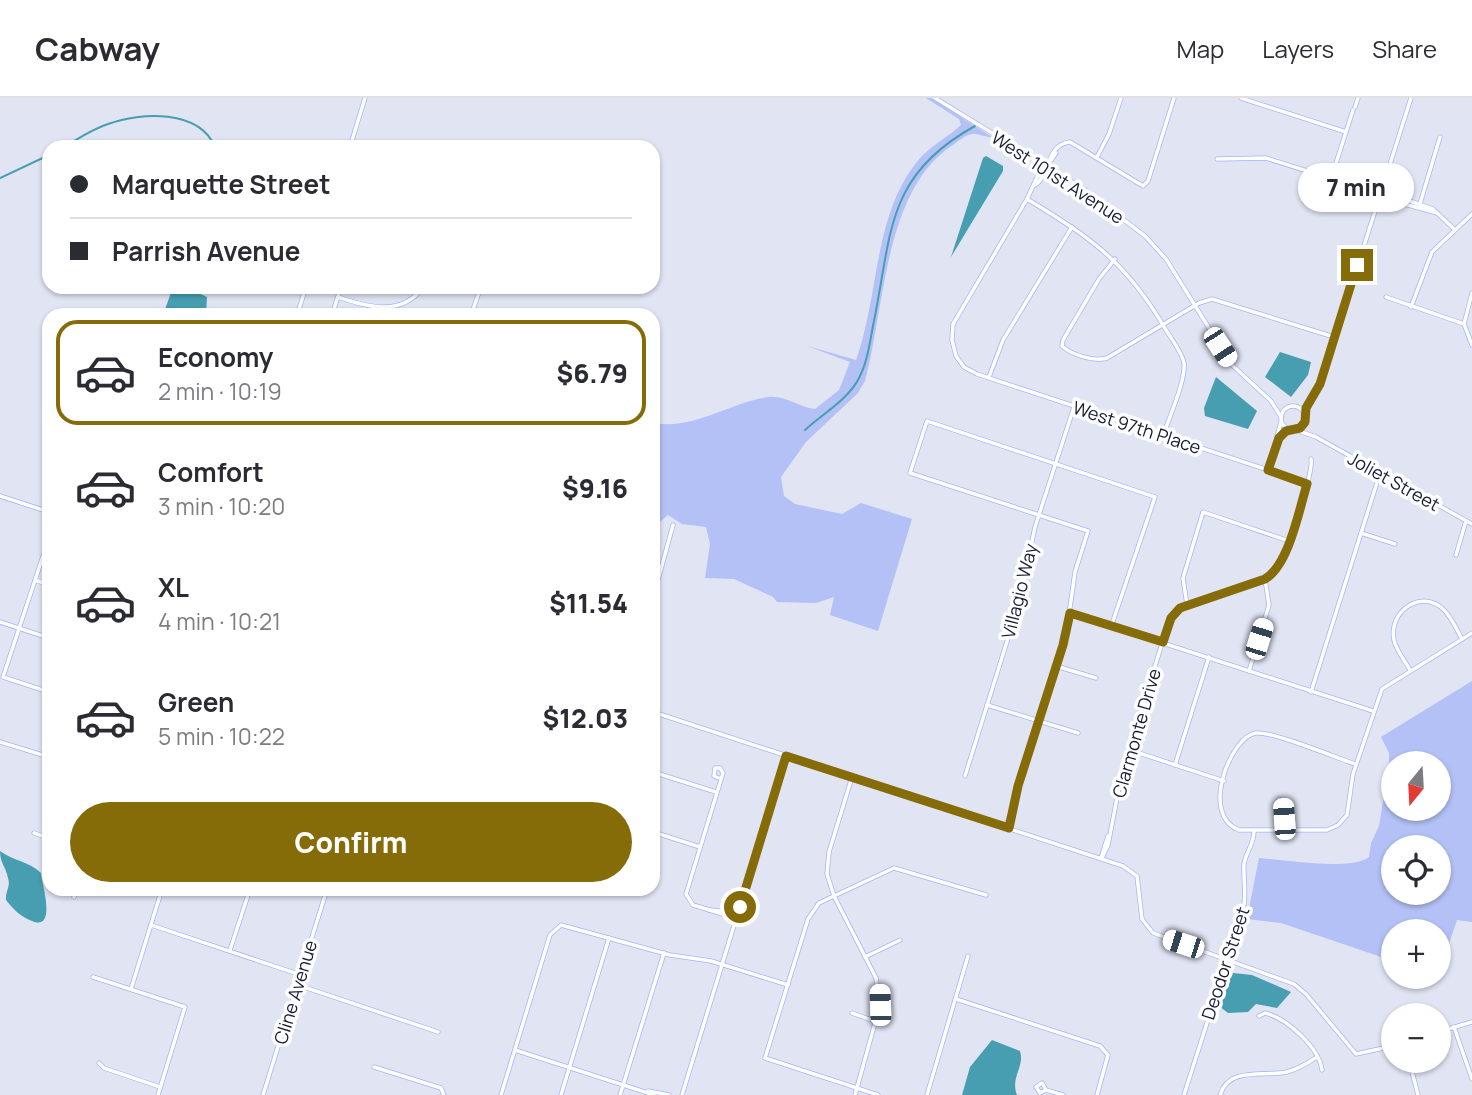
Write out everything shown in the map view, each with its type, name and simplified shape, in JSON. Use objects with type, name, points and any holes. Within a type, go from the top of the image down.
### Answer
[{"type":"street","points":[[352,140],[365,98]]},
{"type":"street","name":"West 101st Avenue","points":[[935,98],[1044,169],[1111,208],[1145,236],[1166,259],[1232,365],[1270,401],[1280,407],[1289,406]]},
{"type":"street","points":[[1097,157],[1109,134],[1121,98]]},
{"type":"street","points":[[1163,436],[1184,367],[1163,325],[1137,284],[1115,260],[1072,227],[1027,200],[1039,173],[1052,163],[1063,142],[1070,142],[1097,157],[1143,187],[1148,181],[1174,98]]},
{"type":"street","points":[[1241,98],[1346,132]]},
{"type":"street","points":[[1331,179],[1358,98]]},
{"type":"street","points":[[1279,438],[1305,420],[1311,399],[1320,384],[1411,98]]},
{"type":"street","points":[[1419,207],[1440,138]]},
{"type":"street","points":[[1217,159],[1266,158],[1359,187],[1363,185],[1379,194],[1437,213],[1454,229]]},
{"type":"street","name":"West 97th Place","points":[[1027,200],[953,324],[953,349],[967,369],[1307,484]]},
{"type":"street","points":[[1411,307],[1427,260],[1454,229],[1472,214]]},
{"type":"street","points":[[989,378],[1003,340],[1072,227]]},
{"type":"street","points":[[1115,260],[1099,279],[1063,340],[1062,346],[1067,350],[1096,360],[1104,359],[1207,299],[1217,299],[1334,337]]},
{"type":"street","points":[[1472,293],[1464,324],[1472,345]]},
{"type":"street","points":[[334,308],[339,294]]},
{"type":"street","points":[[338,297],[383,308],[412,299],[417,294]]},
{"type":"street","points":[[1385,297],[1464,324]]},
{"type":"street","points":[[1268,470],[1279,438],[1281,419],[1289,406],[1311,399]]},
{"type":"street","name":"West 101st Avenue","points":[[1270,401],[1281,419]]},
{"type":"street","points":[[1295,405],[1305,414]]},
{"type":"street","name":"Villagio Way","points":[[965,776],[1019,603],[1039,515],[1074,407]]},
{"type":"street","points":[[1281,419],[1294,430]]},
{"type":"street","name":"Joliet Street","points":[[1305,420],[1306,428],[1316,437]]},
{"type":"street","points":[[1007,827],[1056,666],[1070,613],[1075,572],[1088,531],[910,472],[927,421],[1156,497],[1112,624]]},
{"type":"street","name":"Joliet Street","points":[[1294,430],[1316,437],[1472,524]]},
{"type":"street","points":[[1289,541],[1203,512],[1183,580],[1187,605],[1265,579],[1280,565],[1289,541],[1307,484],[1311,459]]},
{"type":"street","points":[[1311,692],[1380,473]]},
{"type":"street","points":[[0,496],[42,510]]},
{"type":"street","points":[[1456,555],[1466,521]]},
{"type":"street","points":[[660,572],[673,525]]},
{"type":"street","points":[[1361,533],[1395,544]]},
{"type":"street","points":[[42,559],[3,677],[42,690]]},
{"type":"street","points":[[1249,671],[1269,605],[1265,579]]},
{"type":"street","points":[[35,580],[42,582]]},
{"type":"street","points":[[1410,670],[1394,635],[1400,614],[1412,602],[1421,601],[1444,610],[1462,639]]},
{"type":"street","name":"Clarmonte Drive","points":[[1102,858],[1100,853],[1109,834],[1129,750],[1171,618],[1187,605]]},
{"type":"street","points":[[1070,613],[1112,624],[1373,711]]},
{"type":"street","points":[[0,622],[42,636]]},
{"type":"street","points":[[1356,764],[1269,735],[1255,733],[1242,739],[1236,746],[1218,804],[1224,820],[1234,828],[1254,831],[1326,830],[1338,825],[1350,807],[1356,764],[1382,688],[1472,633]]},
{"type":"street","points":[[1175,765],[1209,657]]},
{"type":"street","points":[[1056,666],[1096,678]]},
{"type":"street","points":[[987,705],[1078,733]]},
{"type":"street","points":[[660,714],[1129,869],[1137,876],[1142,919],[1153,933],[1297,986],[1356,1054],[1381,1049]]},
{"type":"street","points":[[0,742],[42,755]]},
{"type":"street","points":[[1129,750],[1224,781]]},
{"type":"street","points":[[682,1095],[786,756]]},
{"type":"street","points":[[660,774],[716,792]]},
{"type":"street","points":[[852,777],[829,852],[827,874],[834,895],[880,991],[877,1022],[855,1095]]},
{"type":"street","points":[[721,779],[686,890],[689,901],[736,918]]},
{"type":"street","points":[[1279,799],[1283,805],[1285,831]]},
{"type":"street","name":"Deodor Street","points":[[1184,1095],[1243,910],[1247,888],[1244,863],[1253,845],[1254,831]]},
{"type":"street","points":[[34,833],[42,836]]},
{"type":"street","points":[[660,834],[699,847]]},
{"type":"street","points":[[878,1095],[765,1058],[808,919],[819,903],[887,869],[899,868],[986,895]]},
{"type":"street","points":[[131,989],[160,896]]},
{"type":"street","points":[[230,951],[248,896]]},
{"type":"street","name":"Cline Avenue","points":[[263,1095],[325,896]]},
{"type":"street","points":[[151,925],[301,975]]},
{"type":"street","points":[[501,1095],[550,935],[556,926],[570,925],[664,953],[722,964],[788,985]]},
{"type":"street","points":[[561,1095],[609,937]]},
{"type":"street","points":[[865,957],[900,940]]},
{"type":"street","points":[[620,1095],[664,953]]},
{"type":"street","points":[[927,1095],[968,956]]},
{"type":"street","points":[[93,977],[185,1007],[158,1095]]},
{"type":"street","points":[[298,985],[438,1032]]},
{"type":"street","points":[[956,999],[1106,1050],[1107,1063],[1097,1095]]},
{"type":"street","points":[[852,1013],[877,1022]]},
{"type":"street","points":[[1259,1016],[1265,1013],[1287,1021],[1317,1057],[1322,1070]]},
{"type":"street","points":[[1451,1028],[1472,1022]]},
{"type":"street","points":[[1454,1027],[1472,1079]]},
{"type":"street","points":[[515,1050],[669,1095]]},
{"type":"street","points":[[1220,1095],[1226,1083],[1236,1076],[1287,1072],[1317,1057]]},
{"type":"street","points":[[99,1063],[104,1068],[160,1087]]},
{"type":"street","points":[[374,1067],[441,1088],[444,1095]]},
{"type":"street","points":[[1412,1073],[1418,1095]]},
{"type":"street","points":[[646,1090],[654,1095]]},
{"type":"street","points":[[1046,1090],[1063,1095]]},
{"type":"shaded area","points":[[926,98],[931,98],[992,137],[972,134],[960,140],[930,165],[913,190],[900,220],[891,252],[865,381],[858,393],[806,442],[781,477],[784,496],[795,504],[842,514],[861,503],[912,519],[878,631],[830,615],[834,597],[816,603],[777,602],[773,597],[734,579],[705,578],[710,544],[706,527],[682,524],[668,515],[660,522],[660,423],[683,423],[768,397],[781,398],[815,409],[839,390],[850,362],[807,346],[856,360],[892,208],[916,163],[961,125],[959,119]]},
{"type":"shaded area","points":[[986,156],[1003,166],[1003,171],[951,257],[983,158]]},
{"type":"shaded area","points":[[170,294],[200,294],[207,297],[206,308],[166,308]]},
{"type":"shaded area","points":[[1280,352],[1311,362],[1308,375],[1291,397],[1265,377]]},
{"type":"shaded area","points":[[1216,377],[1257,411],[1248,429],[1205,416],[1204,408]]},
{"type":"shaded area","points":[[1472,681],[1472,922],[1457,920],[1451,938],[1451,919],[1381,919],[1381,957],[1281,923],[1247,919],[1259,858],[1333,864],[1360,861],[1369,857],[1381,814],[1381,821],[1451,821],[1451,751],[1388,751],[1381,737]]},
{"type":"shaded area","points":[[0,851],[41,873],[46,913],[40,922],[24,917],[6,900],[9,881]]},
{"type":"shaded area","points":[[1233,973],[1252,975],[1291,992],[1277,1008],[1256,1004],[1248,1012],[1228,1013],[1219,1006]]},
{"type":"shaded area","points":[[992,1040],[1020,1051],[1021,1062],[1015,1083],[1017,1095],[962,1095],[970,1067]]},
{"type":"waterway","points":[[76,140],[108,124],[152,116],[183,120],[196,126],[210,140]]},
{"type":"waterway","points":[[805,430],[848,393],[862,371],[890,233],[909,186],[924,165],[946,145],[975,126]]},
{"type":"waterway","points":[[0,178],[42,158]]},
{"type":"route","points":[[740,907],[786,756],[1009,828],[1016,807],[1018,786],[1063,645],[1070,613],[1163,642],[1171,618],[1180,608],[1265,579],[1276,570],[1283,559],[1307,484],[1268,470],[1279,438],[1286,431],[1300,428],[1305,422],[1306,408],[1320,384],[1357,265]]}]
